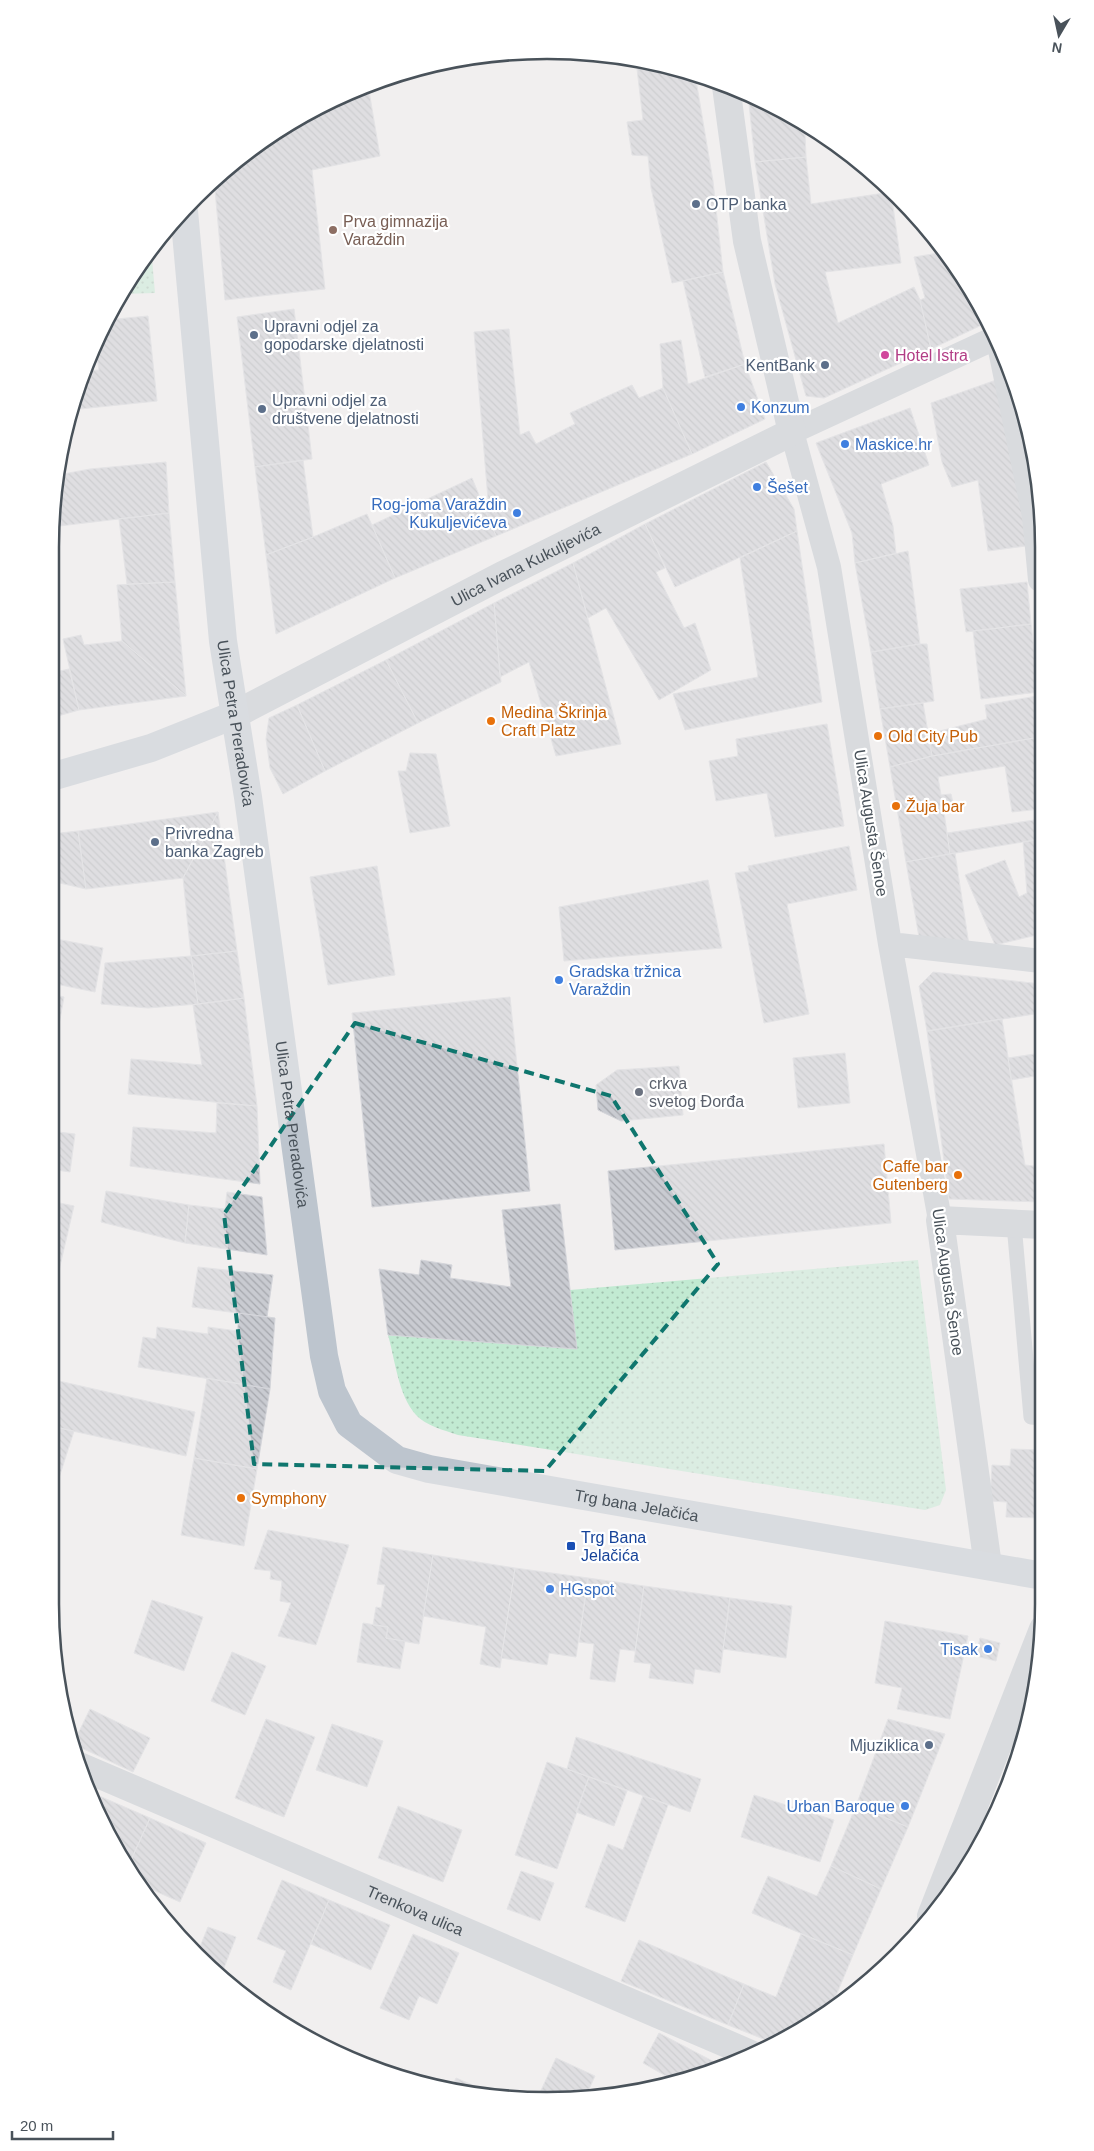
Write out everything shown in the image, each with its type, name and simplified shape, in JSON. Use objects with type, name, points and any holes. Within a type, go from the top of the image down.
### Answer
[{"type":"main road","name":"Ulica Petra Preradovića","points":[[185,220],[223,641],[248,797],[321,1322]]},
{"type":"main road","name":"Ulica Ivana Kukuljevića","points":[[59,775],[151,748],[234,715]]},
{"type":"main road","name":"Trg bana Jelačića","points":[[321,1322],[324,1356],[332,1391],[349,1424],[397,1460],[429,1469],[1035,1575]]},
{"type":"street","name":"Ulica Augusta Šenoe","points":[[727,93],[747,241],[792,432],[829,567],[890,944],[940,1220],[988,1566]]},
{"type":"street","name":"Ulica Ivana Kukuljevića","points":[[234,715],[503,575],[792,432],[989,341]]},
{"type":"street","points":[[1007,385],[1034,516]]},
{"type":"street","points":[[890,944],[1035,960]]},
{"type":"street","points":[[940,1220],[1035,1225]]},
{"type":"street","points":[[940,1893],[1032,1657]]},
{"type":"street","name":"Trenkova ulica","points":[[88,1770],[743,2051]]},
{"type":"lane","points":[[1014,1224],[1031,1417],[1035,1417]]},
{"type":"highlighted area","points":[[355,1023],[611,1096],[718,1264],[545,1471],[254,1464],[224,1214]]},
{"type":"green space","points":[[152,261],[155,293],[130,294]]},
{"type":"green space","points":[[918,1260],[946,1490],[940,1505],[925,1510],[458,1435],[425,1422],[410,1407],[401,1387],[388,1335],[576,1349],[570,1290]]},
{"type":"building","points":[[637,67],[696,83],[713,181],[723,272],[672,283],[651,188],[648,156],[632,155],[627,122],[643,120]]},
{"type":"building","points":[[369,93],[380,156],[312,170],[325,289],[225,300],[215,190],[250,160],[303,124],[331,109]]},
{"type":"building","points":[[749,103],[807,134],[805,134],[806,157],[755,162]]},
{"type":"building","points":[[806,157],[811,204],[883,193],[892,203],[901,263],[825,272],[838,323],[914,287],[920,300],[931,349],[824,398],[806,396],[775,284],[755,162]]},
{"type":"building","points":[[936,253],[953,276],[982,325],[931,349],[920,300],[925,298],[914,257]]},
{"type":"building","points":[[723,272],[745,364],[705,377],[683,281]]},
{"type":"building","points":[[294,309],[312,459],[255,467],[237,317]]},
{"type":"building","points":[[148,316],[157,401],[79,409],[92,370],[99,370],[97,358],[115,319]]},
{"type":"building","points":[[509,329],[520,435],[529,431],[536,444],[575,424],[570,413],[632,385],[639,398],[663,388],[692,454],[496,536],[482,502],[488,499],[474,332]]},
{"type":"building","points":[[681,340],[688,384],[745,364],[765,419],[692,454],[663,388],[660,344]]},
{"type":"building","points":[[999,379],[1020,490],[1026,546],[988,551],[978,480],[952,487],[942,462],[931,403]]},
{"type":"building","points":[[910,408],[929,465],[881,484],[893,526],[896,553],[855,563],[852,533],[816,443]]},
{"type":"building","points":[[303,460],[313,537],[266,555],[255,467]]},
{"type":"building","points":[[166,462],[169,513],[60,526],[64,474],[90,469]]},
{"type":"building","points":[[766,462],[794,509],[797,531],[675,587],[645,524]]},
{"type":"building","points":[[472,478],[496,536],[395,578],[372,525]]},
{"type":"building","points":[[169,513],[175,582],[127,584],[119,519]]},
{"type":"building","points":[[367,514],[395,578],[276,634],[266,555]]},
{"type":"building","points":[[645,524],[665,568],[656,572],[684,628],[695,623],[711,670],[659,700],[606,608],[588,618],[573,563]]},
{"type":"building","points":[[797,531],[822,702],[685,730],[673,694],[758,677],[740,558]]},
{"type":"building","points":[[908,551],[920,644],[871,652],[855,563]]},
{"type":"building","points":[[573,563],[621,744],[556,756],[529,662],[500,677],[494,603]]},
{"type":"building","points":[[175,582],[186,696],[122,641],[117,585]]},
{"type":"building","points":[[1027,582],[1031,624],[966,632],[960,589]]},
{"type":"building","points":[[494,603],[501,682],[418,723],[386,660]]},
{"type":"building","points":[[1031,624],[1035,658],[1035,692],[981,699],[973,631]]},
{"type":"building","points":[[81,635],[84,645],[122,641],[186,696],[79,710],[63,639]]},
{"type":"building","points":[[927,644],[934,701],[880,709],[871,652]]},
{"type":"building","points":[[386,660],[418,723],[325,771],[297,705]]},
{"type":"building","points":[[69,669],[79,710],[59,716],[59,671]]},
{"type":"building","points":[[1035,696],[1035,738],[932,756],[928,734],[987,719],[985,705]]},
{"type":"building","points":[[923,703],[932,756],[890,767],[880,709]]},
{"type":"building","points":[[297,705],[325,771],[283,794],[270,768],[266,739],[269,718]]},
{"type":"building","points":[[827,724],[844,826],[775,837],[767,793],[716,801],[709,761],[738,756],[736,739]]},
{"type":"building","points":[[1035,738],[1035,810],[1012,812],[1005,766],[938,777],[941,795],[951,794],[955,811],[944,812],[950,854],[906,862],[890,767],[932,756]]},
{"type":"building","points":[[410,753],[436,754],[450,826],[410,833],[398,771],[406,771]]},
{"type":"building","points":[[218,812],[237,951],[191,956],[183,878]]},
{"type":"building","points":[[218,812],[183,878],[86,889],[78,831]]},
{"type":"building","points":[[1035,820],[1035,840],[950,854],[947,833]]},
{"type":"building","points":[[78,831],[86,889],[59,883],[59,833]]},
{"type":"building","points":[[1035,840],[1035,935],[995,945],[965,875],[1005,860],[1019,897],[1027,893],[1023,842]]},
{"type":"building","points":[[849,846],[857,890],[787,904],[809,1014],[764,1023],[735,873],[749,871],[748,866]]},
{"type":"building","points":[[955,853],[969,945],[919,937],[906,862]]},
{"type":"building","points":[[377,866],[395,975],[328,985],[310,877]]},
{"type":"building","points":[[708,880],[722,948],[564,961],[559,907]]},
{"type":"building","points":[[59,940],[103,948],[95,992],[59,985]]},
{"type":"building","points":[[237,951],[244,998],[198,1004],[191,956]]},
{"type":"building","points":[[191,956],[198,1004],[148,1008],[101,1004],[105,963]]},
{"type":"building","points":[[933,972],[1035,983],[1035,1014],[927,1031],[919,986]]},
{"type":"building","points":[[59,996],[64,997],[59,1025]]},
{"type":"building","points":[[510,997],[530,1191],[372,1207],[352,1013]]},
{"type":"building","points":[[244,998],[257,1106],[128,1094],[131,1059],[202,1065],[193,1005]]},
{"type":"building","points":[[1002,1019],[1025,1165],[1035,1166],[1035,1202],[949,1199],[927,1031]]},
{"type":"building","points":[[845,1053],[850,1103],[798,1108],[793,1058]]},
{"type":"building","points":[[1035,1054],[1035,1076],[1011,1080],[1008,1058]]},
{"type":"building","name":"crkva svetog Đorđa","points":[[679,1066],[683,1115],[621,1121],[598,1110],[596,1085],[617,1070]]},
{"type":"building","points":[[217,1103],[257,1106],[260,1184],[130,1166],[133,1127],[216,1133]]},
{"type":"building","points":[[59,1132],[75,1134],[70,1172],[59,1170]]},
{"type":"building","points":[[884,1144],[891,1223],[615,1250],[608,1171]]},
{"type":"building","points":[[106,1191],[189,1205],[185,1243],[101,1222]]},
{"type":"building","points":[[227,1192],[262,1197],[267,1255],[185,1243],[189,1205],[225,1209]]},
{"type":"building","points":[[59,1203],[74,1206],[59,1270]]},
{"type":"building","points":[[560,1204],[577,1349],[388,1335],[379,1269],[419,1275],[421,1260],[452,1265],[450,1278],[511,1287],[502,1210]]},
{"type":"building","points":[[198,1267],[273,1275],[267,1317],[192,1307]]},
{"type":"building","points":[[240,1313],[275,1318],[270,1389],[138,1367],[143,1337],[156,1339],[157,1327],[208,1334],[208,1327],[237,1331]]},
{"type":"building","points":[[207,1378],[270,1389],[257,1469],[194,1458]]},
{"type":"building","points":[[59,1381],[195,1412],[186,1456],[59,1428]]},
{"type":"building","points":[[59,1428],[74,1431],[59,1478]]},
{"type":"building","points":[[1011,1449],[1035,1450],[1035,1518],[1006,1517],[1007,1502],[990,1501],[992,1465],[1010,1466]]},
{"type":"building","points":[[194,1458],[257,1469],[244,1546],[181,1535]]},
{"type":"building","points":[[268,1530],[349,1545],[316,1645],[278,1636],[291,1603],[280,1601],[282,1581],[270,1579],[271,1571],[254,1569]]},
{"type":"building","points":[[383,1547],[433,1555],[419,1644],[386,1638],[388,1627],[373,1625],[376,1607],[381,1608],[385,1585],[377,1584]]},
{"type":"building","points":[[433,1555],[515,1568],[500,1668],[480,1664],[486,1627],[423,1616]]},
{"type":"building","points":[[515,1568],[588,1578],[576,1657],[549,1653],[547,1665],[501,1658]]},
{"type":"building","points":[[588,1578],[644,1586],[635,1651],[620,1649],[615,1682],[590,1679],[594,1644],[579,1642]]},
{"type":"building","points":[[644,1586],[730,1598],[720,1673],[695,1669],[693,1684],[649,1678],[651,1664],[634,1662]]},
{"type":"building","points":[[730,1598],[792,1606],[786,1658],[723,1649]]},
{"type":"building","points":[[152,1600],[203,1617],[184,1671],[134,1653]]},
{"type":"building","points":[[885,1621],[968,1636],[950,1719],[897,1709],[902,1688],[875,1683]]},
{"type":"building","points":[[363,1623],[388,1627],[386,1638],[405,1641],[400,1669],[357,1662]]},
{"type":"building","name":"Tisak","points":[[980,1638],[1000,1643],[996,1661],[976,1656]]},
{"type":"building","points":[[232,1652],[266,1666],[245,1715],[211,1701]]},
{"type":"building","points":[[90,1709],[150,1738],[133,1772],[81,1748],[77,1736]]},
{"type":"building","points":[[266,1719],[315,1737],[284,1817],[235,1798]]},
{"type":"building","points":[[888,1719],[945,1734],[908,1827],[856,1806]]},
{"type":"building","points":[[332,1724],[383,1741],[367,1787],[316,1770]]},
{"type":"building","points":[[576,1737],[701,1779],[690,1812],[567,1769]]},
{"type":"building","points":[[547,1762],[589,1777],[557,1869],[515,1855]]},
{"type":"building","points":[[589,1777],[627,1791],[614,1826],[576,1812]]},
{"type":"building","points":[[98,1795],[150,1818],[131,1860],[109,1820]]},
{"type":"building","points":[[754,1795],[834,1820],[820,1862],[741,1837]]},
{"type":"building","points":[[643,1796],[668,1805],[625,1922],[585,1907],[608,1844],[623,1850]]},
{"type":"building","points":[[398,1806],[462,1830],[443,1882],[378,1858]]},
{"type":"building","points":[[856,1806],[908,1827],[881,1889],[831,1866]]},
{"type":"building","points":[[150,1818],[206,1843],[180,1902],[152,1889],[131,1860]]},
{"type":"building","points":[[831,1866],[881,1889],[853,1955],[752,1913],[768,1876],[817,1896]]},
{"type":"building","points":[[521,1871],[554,1883],[540,1921],[507,1909]]},
{"type":"building","points":[[282,1880],[329,1900],[291,1990],[273,1982],[286,1951],[257,1939]]},
{"type":"building","points":[[329,1900],[390,1925],[371,1970],[311,1944]]},
{"type":"building","points":[[208,1927],[236,1937],[223,1969],[200,1947]]},
{"type":"building","points":[[413,1934],[459,1953],[437,2004],[419,1996],[409,2020],[380,2008]]},
{"type":"building","points":[[801,1934],[853,1955],[835,1997],[791,2027],[766,2040],[728,2025],[744,1984],[776,1997]]},
{"type":"building","points":[[639,1940],[744,1984],[728,2025],[621,1981]]},
{"type":"building","points":[[659,2033],[715,2062],[668,2077],[643,2063]]},
{"type":"building","points":[[556,2058],[595,2076],[589,2090],[540,2092]]},
{"type":"building","points":[[456,2078],[475,2086],[475,2087],[454,2083]]},
{"type":"place","name":"OTP banka","points":[[696,204]]},
{"type":"place","name":"Prva gimnazija Varaždin","points":[[333,230]]},
{"type":"place","name":"Upravni odjel za gopodarske djelatnosti","points":[[254,335]]},
{"type":"place","name":"Hotel Istra","points":[[885,355]]},
{"type":"place","name":"KentBank","points":[[825,365]]},
{"type":"place","name":"Konzum","points":[[741,407]]},
{"type":"place","name":"Upravni odjel za društvene djelatnosti","points":[[262,409]]},
{"type":"place","name":"Maskice.hr","points":[[845,444]]},
{"type":"place","name":"Šešet","points":[[757,487]]},
{"type":"place","name":"Rog-joma Varaždin Kukuljevićeva","points":[[517,513]]},
{"type":"place","name":"Medina Škrinja Craft Platz","points":[[491,721]]},
{"type":"place","name":"Old City Pub","points":[[878,736]]},
{"type":"place","name":"Žuja bar","points":[[896,806]]},
{"type":"place","name":"Privredna banka Zagreb","points":[[155,842]]},
{"type":"place","name":"Gradska tržnica Varaždin","points":[[559,980]]},
{"type":"place","name":"crkva svetog Đorđa","points":[[639,1092]]},
{"type":"place","name":"Caffe bar Gutenberg","points":[[958,1175]]},
{"type":"place","name":"Symphony","points":[[241,1498]]},
{"type":"place","name":"Trg Bana Jelačića","points":[[571,1546]]},
{"type":"place","name":"HGspot","points":[[550,1589]]},
{"type":"place","name":"Tisak","points":[[988,1649]]},
{"type":"place","name":"Mjuziklica","points":[[929,1745]]},
{"type":"place","name":"Urban Baroque","points":[[905,1806]]}]
